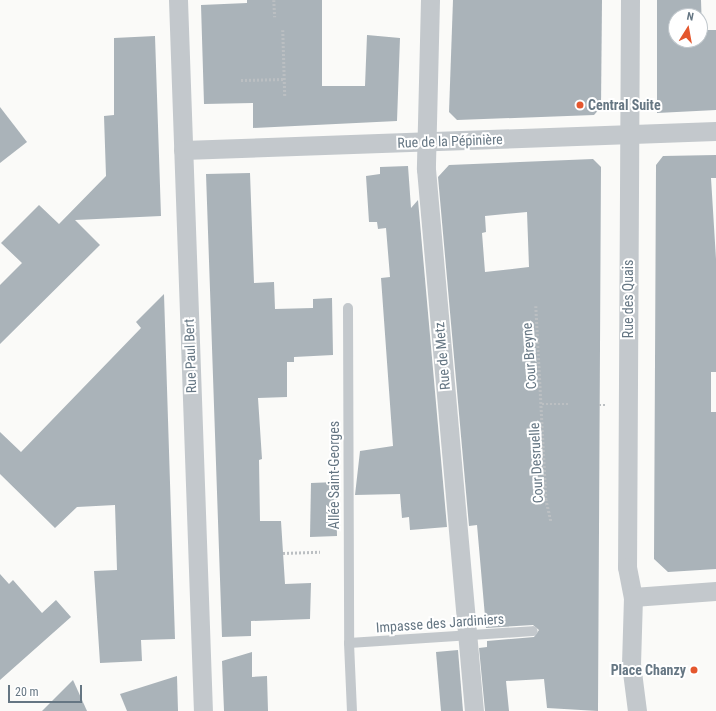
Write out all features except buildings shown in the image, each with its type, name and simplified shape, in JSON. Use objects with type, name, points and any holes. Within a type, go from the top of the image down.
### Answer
[{"type":"street","name":"Rue Paul Bert","points":[[178,0],[203,711]]},
{"type":"street","name":"Rue de Metz","points":[[430,0],[425,142],[466,635],[474,711]]},
{"type":"street","name":"Rue des Quais","points":[[630,0],[627,567],[633,597]]},
{"type":"street","name":"Rue de la Pépinière","points":[[183,150],[716,131]]},
{"type":"street","points":[[637,711],[631,664],[633,597],[716,591]]},
{"type":"lane","name":"Allée Saint-Georges","points":[[348,308],[348,643],[352,711]]},
{"type":"lane","name":"Impasse des Jardiniers","points":[[348,643],[533,631]]},
{"type":"path","points":[[274,0],[275,17]]},
{"type":"path","points":[[283,30],[285,96]]},
{"type":"path","points":[[241,80],[284,79]]},
{"type":"path","name":"Cour Breyne","points":[[536,306],[542,404]]},
{"type":"path","points":[[542,404],[569,404]]},
{"type":"path","name":"Cour Desruelle","points":[[542,404],[546,499],[551,521]]},
{"type":"path","points":[[283,553],[320,552]]},
{"type":"place","name":"Central Suite","points":[[580,105]]},
{"type":"place","name":"Place Chanzy","points":[[694,670]]}]
